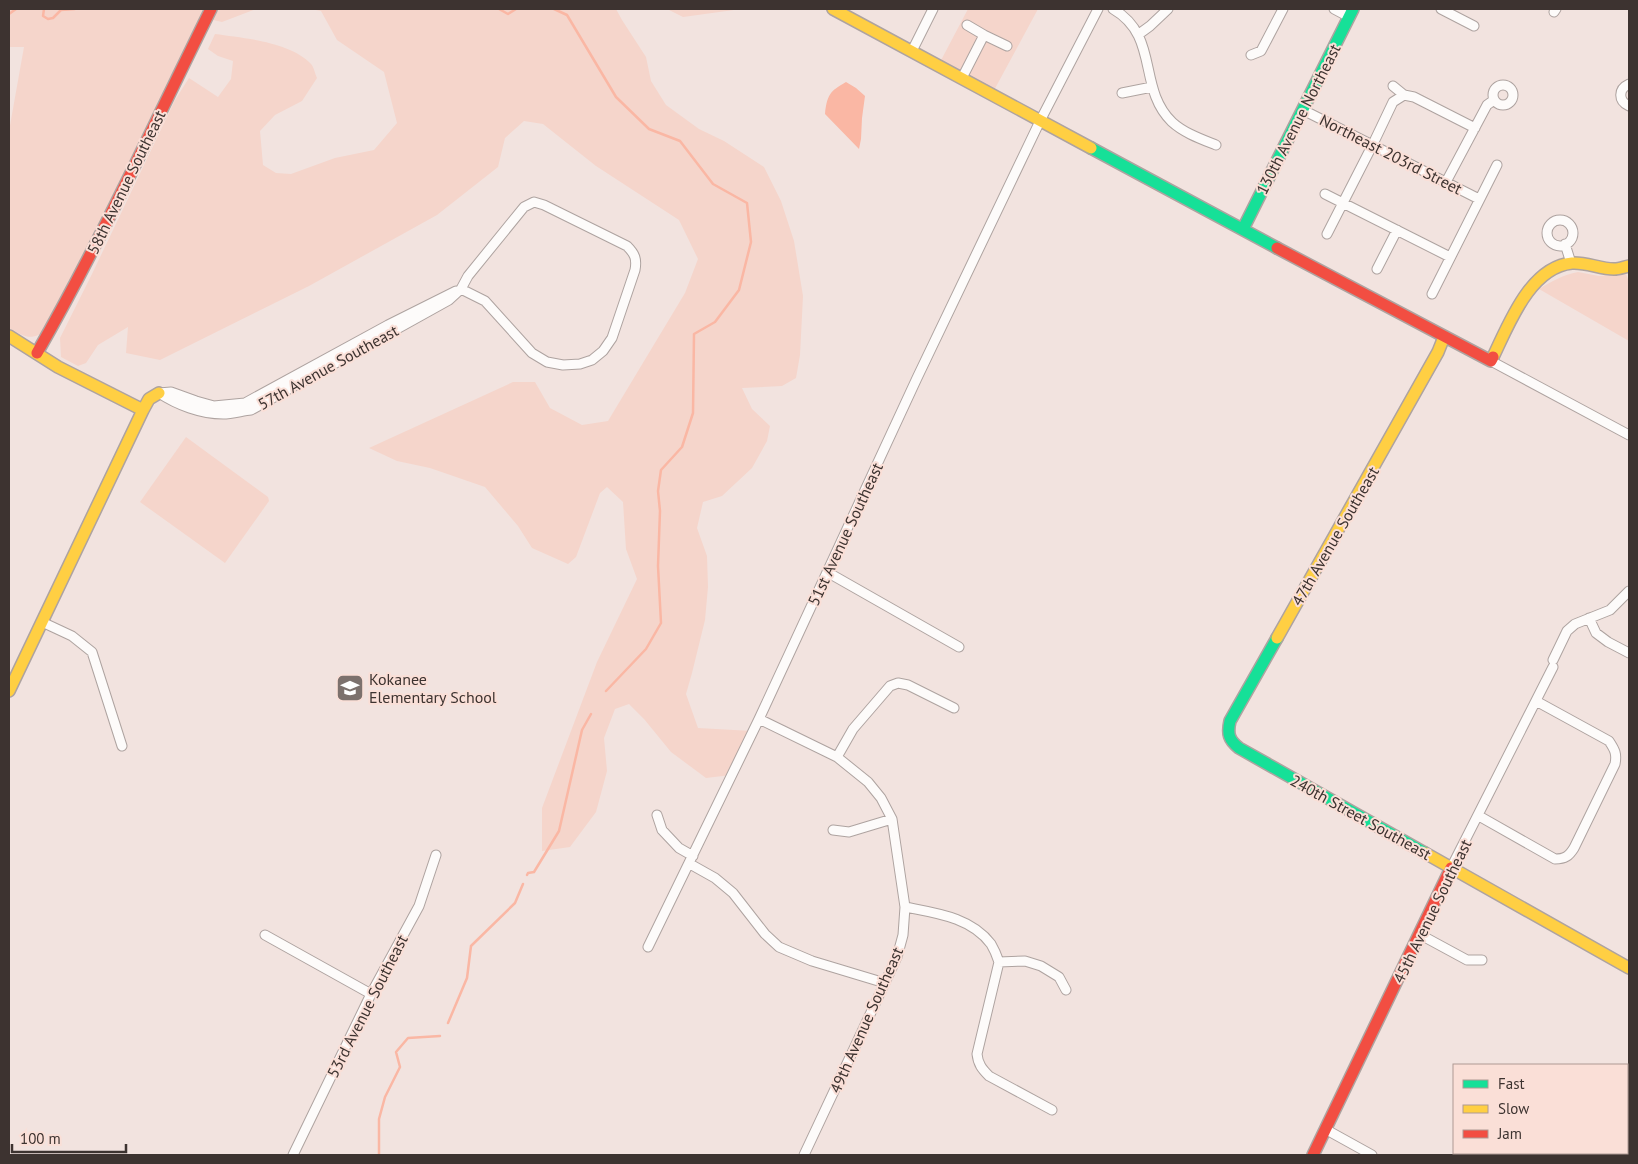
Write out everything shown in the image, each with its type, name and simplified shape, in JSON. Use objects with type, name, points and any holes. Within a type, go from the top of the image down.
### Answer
[{"type":"street","points":[[833,9],[1629,436]]},
{"type":"street","points":[[912,51],[933,9]]},
{"type":"street","name":"51st Avenue Southeast","points":[[648,947],[759,719],[1040,121],[1098,9]]},
{"type":"street","points":[[1113,9],[1131,23],[1139,34],[1158,104],[1171,122],[1196,137],[1216,145]]},
{"type":"street","points":[[1139,34],[1168,9]]},
{"type":"street","points":[[1252,56],[1261,51],[1283,9]]},
{"type":"street","points":[[1334,9],[1351,13]]},
{"type":"street","points":[[1441,9],[1474,26]]},
{"type":"street","name":"58th Avenue Southeast","points":[[37,353],[65,306],[107,224],[210,10]]},
{"type":"street","name":"130th Avenue Northeast","points":[[1243,229],[1351,13]]},
{"type":"street","points":[[967,25],[1007,46]]},
{"type":"street","points":[[962,78],[984,34]]},
{"type":"street","points":[[1629,84],[1624,87],[1621,94],[1622,101],[1629,106]]},
{"type":"street","points":[[1393,86],[1404,96]]},
{"type":"street","points":[[1122,93],[1152,87]]},
{"type":"street","points":[[1327,234],[1393,102],[1404,96],[1414,97],[1475,128]]},
{"type":"street","points":[[1446,182],[1487,105],[1494,100]]},
{"type":"street","name":"Northeast 203rd Street","points":[[1303,110],[1480,199]]},
{"type":"street","points":[[1432,294],[1497,165]]},
{"type":"street","points":[[1325,194],[1450,257]]},
{"type":"street","name":"57th Avenue Southeast","points":[[9,691],[143,410],[150,399],[159,393],[168,399],[195,410],[223,414],[250,410],[384,332],[450,300],[461,289],[468,276],[510,223],[524,207],[534,202],[544,205],[627,246],[634,252],[637,261],[612,338],[602,352],[592,360],[580,364],[563,365],[547,362],[532,353],[485,301],[461,289]]},
{"type":"street","points":[[1377,269],[1397,230]]},
{"type":"street","points":[[1565,244],[1571,263]]},
{"type":"street","points":[[1491,361],[1527,293],[1542,274],[1571,263],[1614,269],[1629,266]]},
{"type":"street","points":[[9,336],[58,367],[143,410]]},
{"type":"street","name":"47th Avenue Southeast","points":[[1228,735],[1230,720],[1374,467],[1438,352],[1444,337]]},
{"type":"street","points":[[827,572],[959,647]]},
{"type":"street","name":"45th Avenue Southeast","points":[[1312,1155],[1371,1037],[1451,868],[1536,701],[1567,631],[1577,622],[1610,610],[1629,591]]},
{"type":"street","points":[[1589,618],[1596,633],[1629,653]]},
{"type":"street","points":[[42,622],[72,636],[92,652],[122,746]]},
{"type":"street","points":[[837,757],[853,729],[890,686],[898,683],[908,685],[954,708]]},
{"type":"street","points":[[1479,816],[1555,860],[1563,859],[1574,848],[1614,764],[1615,750],[1609,741],[1536,701]]},
{"type":"street","name":"49th Avenue Southeast","points":[[759,719],[837,757],[868,782],[881,798],[892,819],[905,907],[903,935],[897,957],[804,1155]]},
{"type":"street","name":"240th Street Southeast","points":[[1228,735],[1230,742],[1239,748],[1629,968]]},
{"type":"street","points":[[657,815],[662,830],[691,860],[733,893],[765,934],[778,947],[812,961],[885,983]]},
{"type":"street","points":[[833,830],[849,832],[892,819]]},
{"type":"street","name":"53rd Avenue Southeast","points":[[293,1155],[371,994],[419,906],[436,855]]},
{"type":"street","points":[[905,907],[945,915],[965,923],[991,944],[999,962],[977,1054],[978,1063],[990,1076],[1052,1110]]},
{"type":"street","points":[[265,934],[371,994]]},
{"type":"street","points":[[1419,934],[1467,960],[1482,960]]},
{"type":"street","points":[[999,962],[1025,961],[1041,966],[1059,977],[1066,990]]},
{"type":"street","points":[[1325,1129],[1372,1155]]},
{"type":"shaded area","points":[[9,9],[208,9],[49,329],[33,337],[25,336],[9,328],[9,131],[24,47],[9,47]]},
{"type":"shaded area","points":[[218,9],[256,9],[222,22],[213,20]]},
{"type":"shaded area","points":[[311,9],[616,9],[646,57],[651,81],[666,105],[699,129],[724,141],[764,167],[781,201],[794,241],[803,296],[800,355],[796,378],[782,386],[742,388],[752,409],[770,426],[767,441],[752,468],[722,496],[703,502],[697,528],[707,556],[708,587],[705,620],[686,694],[698,728],[752,731],[731,775],[706,778],[671,752],[629,704],[615,709],[604,738],[607,771],[596,812],[570,847],[542,851],[542,808],[597,662],[637,579],[626,549],[623,502],[607,487],[600,493],[576,557],[568,564],[532,548],[518,526],[485,487],[430,468],[397,461],[369,448],[513,382],[535,382],[550,408],[582,425],[608,421],[685,293],[698,259],[679,220],[596,166],[543,124],[524,121],[505,138],[498,167],[437,215],[309,286],[160,360],[126,353],[128,327],[98,345],[86,363],[78,366],[61,357],[60,338],[175,100],[189,78],[218,97],[231,79],[233,61],[218,56],[208,49],[215,34],[252,39],[279,46],[302,57],[313,67],[317,78],[302,101],[275,115],[260,131],[263,165],[276,173],[291,174],[335,158],[374,150],[397,123],[384,72],[337,40],[321,11]]},
{"type":"shaded area","points":[[667,9],[741,9],[683,17]]},
{"type":"shaded area","points":[[968,9],[1038,9],[992,94],[938,66]]},
{"type":"shaded area","points":[[846,82],[865,96],[859,149],[825,114],[830,94]]},
{"type":"shaded area","points":[[1578,272],[1599,276],[1626,274],[1629,282],[1629,341],[1539,289],[1567,275]]},
{"type":"shaded area","points":[[186,437],[268,497],[269,501],[225,563],[140,502]]},
{"type":"waterway","points":[[9,14],[16,9]]},
{"type":"waterway","points":[[44,9],[43,16],[48,19],[53,18],[61,10],[75,9]]},
{"type":"waterway","points":[[499,9],[508,14],[516,9]]},
{"type":"waterway","points":[[554,9],[567,15],[616,97],[649,129],[680,141],[713,184],[747,203],[751,242],[739,290],[715,322],[694,334],[693,413],[682,447],[661,470],[658,491],[660,511],[658,566],[661,623],[646,649],[606,691]]},
{"type":"waterway","points":[[527,875],[534,872],[559,831],[582,730],[591,714]]},
{"type":"waterway","points":[[448,1023],[467,978],[471,946],[515,903],[523,884]]},
{"type":"waterway","points":[[379,1155],[379,1119],[385,1097],[400,1067],[396,1052],[408,1038],[440,1036]]},
{"type":"traffic: fast","points":[[1243,229],[1353,9]]},
{"type":"traffic: fast","points":[[1091,148],[1277,248]]},
{"type":"traffic: fast","points":[[1277,638],[1230,721],[1229,733],[1233,742],[1239,748],[1425,853]]},
{"type":"traffic: slow","points":[[833,9],[1091,148]]},
{"type":"traffic: slow","points":[[1493,357],[1523,299],[1544,275],[1557,267],[1572,263],[1614,269],[1629,266]]},
{"type":"traffic: slow","points":[[9,336],[58,367],[143,410]]},
{"type":"traffic: slow","points":[[1277,638],[1438,352],[1444,337]]},
{"type":"traffic: slow","points":[[9,691],[143,410],[149,399],[159,393]]},
{"type":"traffic: slow","points":[[1425,853],[1629,968]]},
{"type":"traffic: jam","points":[[37,353],[105,225],[211,9]]},
{"type":"traffic: jam","points":[[1277,248],[1491,361],[1493,357]]},
{"type":"traffic: jam","points":[[1313,1155],[1451,868]]},
{"type":"place","name":"Kokanee Elementary School","points":[[350,688]]}]
